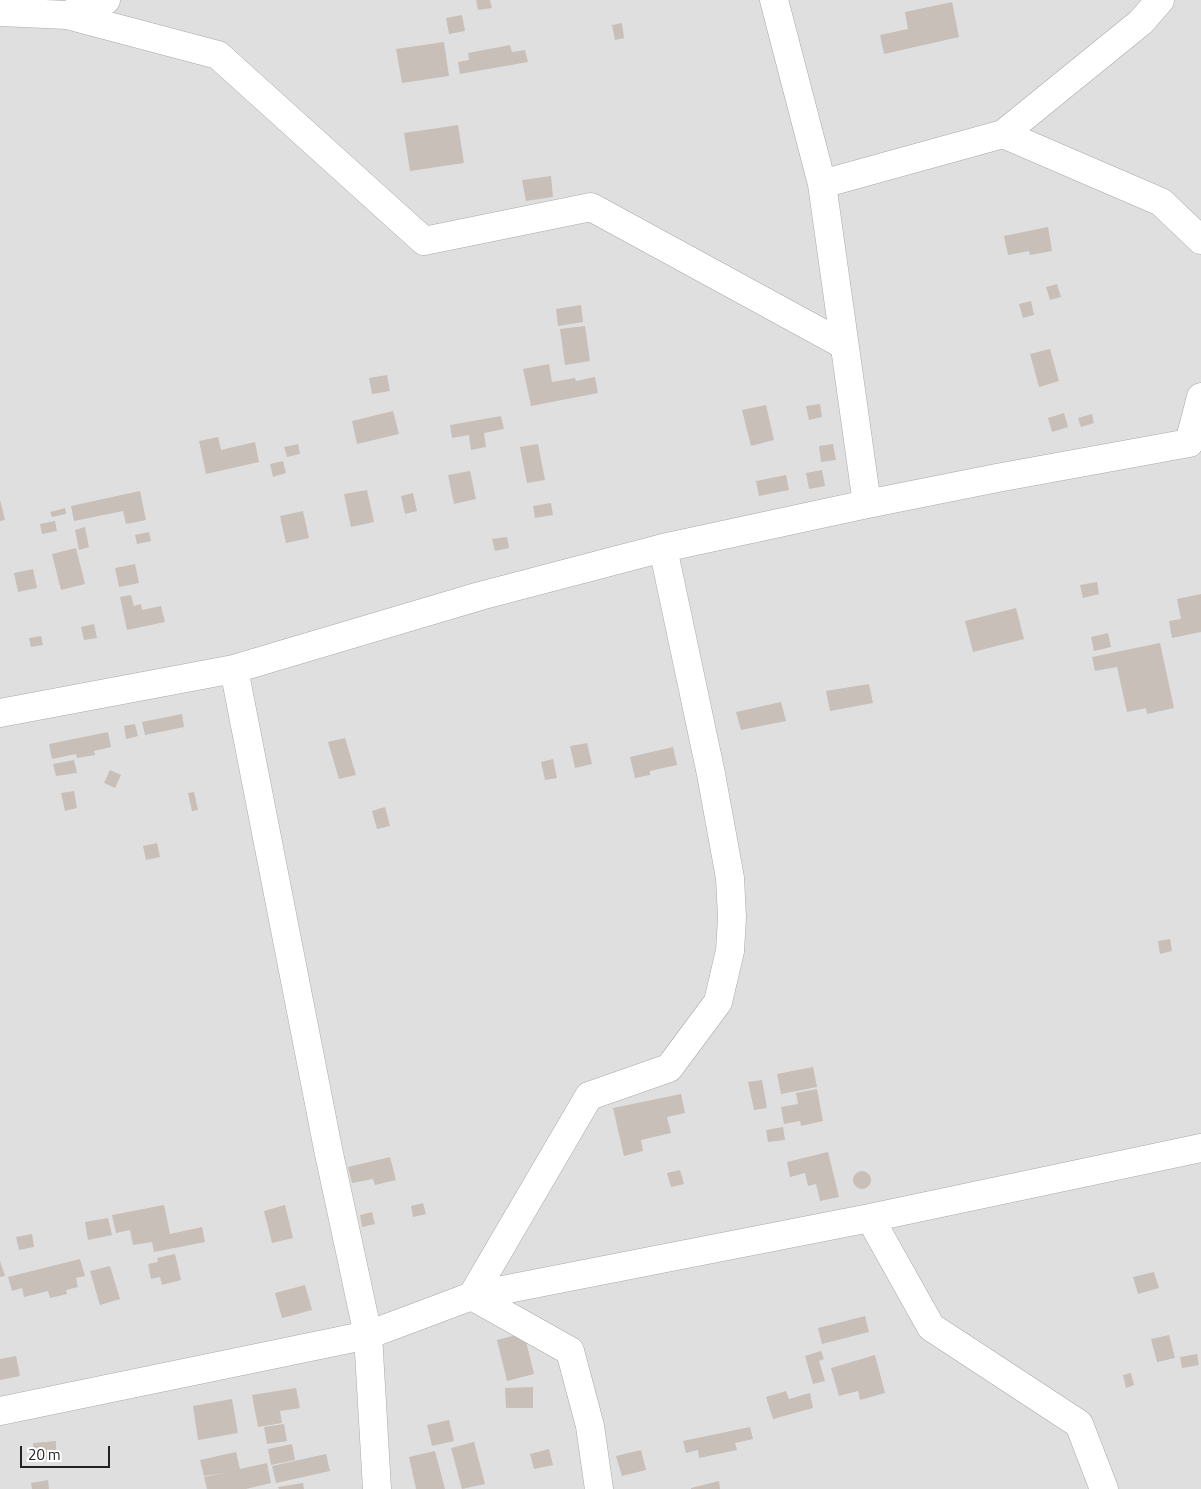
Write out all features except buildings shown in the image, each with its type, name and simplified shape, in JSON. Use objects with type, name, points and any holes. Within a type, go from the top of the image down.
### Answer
[{"type":"street","points":[[67,16],[106,0]]},
{"type":"street","points":[[774,0],[822,184],[867,504]]},
{"type":"street","points":[[822,184],[1003,134],[1141,22],[1160,0]]},
{"type":"street","points":[[0,12],[67,16],[218,55],[424,241],[591,207],[844,345]]},
{"type":"street","points":[[1003,134],[1161,202],[1201,240]]},
{"type":"street","points":[[0,714],[234,669],[480,596],[663,548],[867,504],[1195,440],[1201,397]]},
{"type":"street","points":[[472,1296],[589,1096],[668,1068],[718,1002],[730,951],[732,917],[730,878],[711,774],[663,548]]},
{"type":"street","points":[[234,669],[328,1150],[368,1335],[377,1489]]},
{"type":"street","points":[[0,1411],[368,1335],[472,1296],[870,1218],[1201,1148]]},
{"type":"street","points":[[870,1218],[930,1327],[1079,1424],[1104,1489]]},
{"type":"street","points":[[472,1296],[570,1351],[590,1426],[599,1489]]},
{"type":"shaded area","points":[[0,0],[1201,0],[1201,1489],[0,1489]]}]
